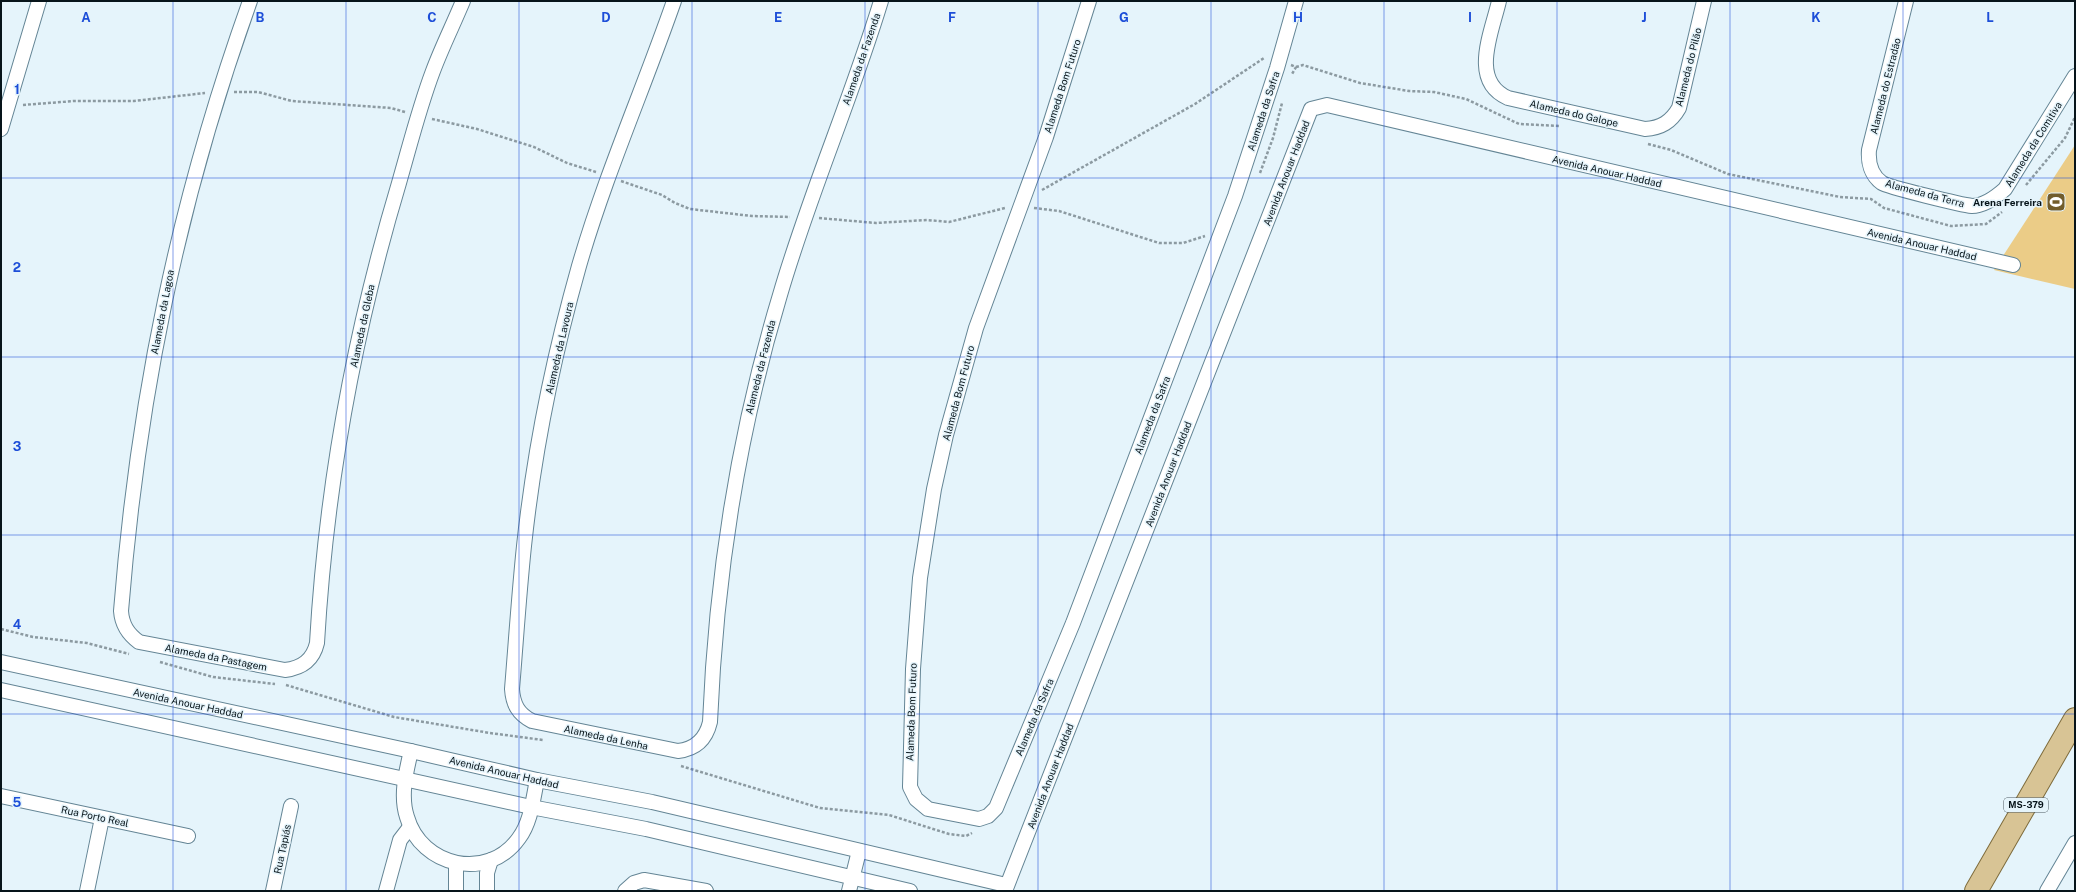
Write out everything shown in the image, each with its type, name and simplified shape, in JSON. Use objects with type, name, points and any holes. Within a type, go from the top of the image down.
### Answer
[{"type":"main road","name":"MS-379","points":[[1976,891],[2075,719]]},
{"type":"street","points":[[1,129],[39,1]]},
{"type":"street","name":"Alameda da Lagoa","points":[[127,631],[121,611],[127,541],[137,456],[157,333],[190,193],[228,62],[250,1]]},
{"type":"street","name":"Alameda da Gleba","points":[[308,661],[316,650],[325,553],[337,454],[358,340],[371,283],[417,115],[433,70],[463,1]]},
{"type":"street","name":"Alameda da Lavoura","points":[[518,710],[514,704],[512,688],[524,547],[538,445],[550,383],[579,266],[607,176],[674,1]]},
{"type":"street","name":"Alameda da Fazenda","points":[[698,744],[708,730],[710,722],[715,624],[720,576],[736,475],[749,409],[780,293],[881,1]]},
{"type":"street","name":"Alameda Bom Futuro","points":[[981,824],[974,819],[928,809],[916,799],[909,780],[913,669],[920,578],[934,489],[960,381],[976,328],[1022,207],[1046,137],[1089,1]]},
{"type":"street","name":"Alameda da Safra","points":[[981,824],[996,808],[1073,623],[1235,196],[1279,61],[1296,1]]},
{"type":"street","name":"Alameda do Galope","points":[[1499,1],[1484,63],[1487,78],[1495,91],[1508,98],[1645,129],[1662,126]]},
{"type":"street","name":"Alameda do Pilão","points":[[1662,126],[1669,121],[1678,108],[1704,1]]},
{"type":"street","name":"Alameda do Estradão","points":[[1872,171],[1869,150],[1906,1]]},
{"type":"street","name":"Alameda da Comitiva","points":[[1982,204],[1991,200],[2004,189],[2075,76]]},
{"type":"street","name":"Avenida Anouar Haddad","points":[[1,662],[411,751],[537,780],[652,802],[859,851],[1006,888],[1311,109],[1327,105],[2014,265]]},
{"type":"street","name":"Alameda da Terra","points":[[1872,171],[1876,177],[1886,185],[1973,206],[1982,204]]},
{"type":"street","name":"Alameda da Pastagem","points":[[127,631],[139,642],[286,670],[301,666],[308,661]]},
{"type":"street","points":[[1,690],[531,807],[646,829],[851,884],[910,891]]},
{"type":"street","name":"Alameda da Lenha","points":[[518,710],[532,721],[671,750],[685,750],[698,744]]},
{"type":"street","points":[[411,751],[405,778],[404,804],[410,827],[416,838],[429,851],[444,860],[456,864],[468,865],[491,860],[502,855],[520,838],[531,807],[537,780]]},
{"type":"street","name":"Rua Porto Real","points":[[1,796],[188,836]]},
{"type":"street","name":"Rua Tapiás","points":[[273,891],[291,806]]},
{"type":"street","points":[[87,891],[102,818]]},
{"type":"street","points":[[386,891],[400,840],[410,827]]},
{"type":"street","points":[[2047,891],[2075,842]]},
{"type":"street","points":[[851,884],[859,851]]},
{"type":"street","points":[[487,891],[487,873],[491,860]]},
{"type":"street","points":[[456,864],[456,891]]},
{"type":"street","points":[[627,888],[644,880],[706,891]]},
{"type":"path","points":[[1022,207],[1048,186],[1195,104],[1266,56],[1296,67],[1303,65],[1360,83],[1450,95],[1478,104],[1491,112],[1519,124],[1560,126]]},
{"type":"path","points":[[1289,80],[1296,67]]},
{"type":"path","points":[[1259,175],[1273,138],[1283,102]]},
{"type":"path","points":[[2025,186],[2065,138],[2075,117]]},
{"type":"path","points":[[1641,143],[1671,150],[1728,174],[1840,197],[1871,199],[1884,208],[1951,226],[1986,224],[2005,209]]},
{"type":"path","points":[[1,629],[33,637],[87,643],[136,656]]},
{"type":"path","points":[[159,662],[213,677],[283,685],[394,716],[490,733],[545,740]]},
{"type":"path","points":[[677,765],[820,808],[889,815],[949,834],[966,836],[981,824]]},
{"type":"shaded area","name":"Arena Ferreira","points":[[2075,145],[2075,289],[1994,270],[2001,259]]},
{"type":"place","name":"Arena Ferreira","points":[[2056,202]]}]
